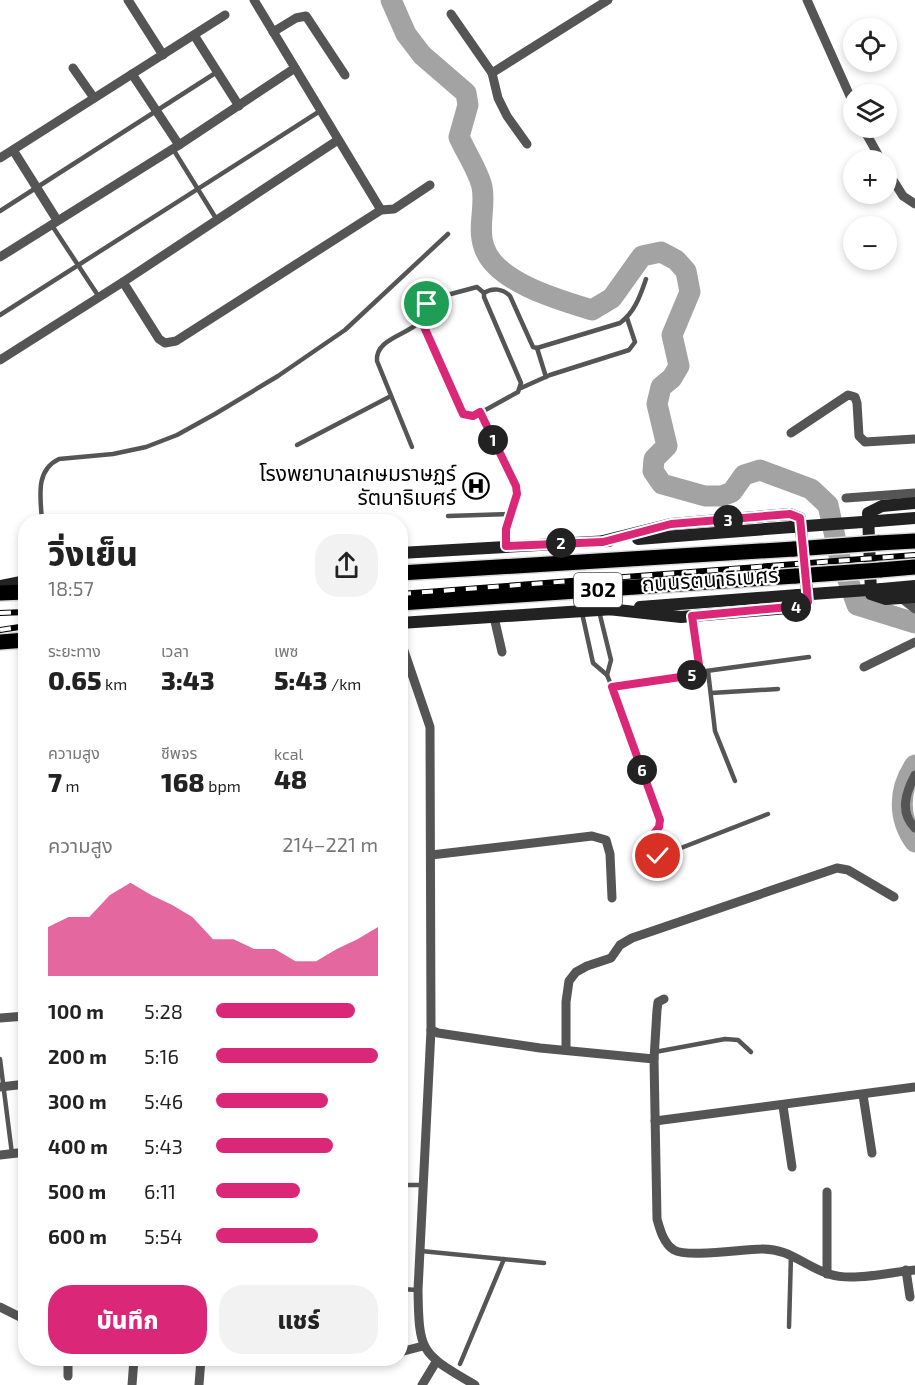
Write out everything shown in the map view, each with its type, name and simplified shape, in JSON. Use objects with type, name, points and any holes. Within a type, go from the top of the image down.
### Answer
[{"type":"main road","points":[[915,503],[882,506],[868,513],[871,594],[886,599],[915,597]]},
{"type":"main road","points":[[603,542],[671,524],[790,514],[800,518],[808,602],[800,606],[681,617],[603,609]]},
{"type":"main road","name":"302","points":[[408,552],[603,542],[915,518]]},
{"type":"main road","name":"ถนนรัตนาธิเบศร์","points":[[408,573],[915,541]]},
{"type":"main road","name":"ถนนรัตนาธิเบศร์","points":[[408,602],[915,567]]},
{"type":"main road","points":[[0,586],[18,583]]},
{"type":"main road","name":"ถนนรัตนาธิเบศร์","points":[[408,622],[915,586]]},
{"type":"main road","points":[[0,593],[18,592]]},
{"type":"main road","points":[[0,642],[18,641]]},
{"type":"street","points":[[128,0],[163,55]]},
{"type":"street","points":[[254,0],[381,210]]},
{"type":"street","points":[[492,73],[608,0]]},
{"type":"street","points":[[807,0],[845,84]]},
{"type":"street","points":[[451,14],[492,73],[498,98],[507,116],[527,144]]},
{"type":"street","points":[[0,158],[225,15]]},
{"type":"street","points":[[273,32],[296,18],[306,16],[345,75]]},
{"type":"street","points":[[194,35],[238,106]]},
{"type":"street","points":[[73,68],[94,98]]},
{"type":"street","points":[[0,256],[176,147],[295,68]]},
{"type":"street","points":[[132,74],[176,147]]},
{"type":"street","points":[[0,360],[338,140]]},
{"type":"street","points":[[13,150],[37,187],[54,222]]},
{"type":"street","points":[[123,282],[159,339],[165,343],[176,341],[381,210],[394,209],[429,185]]},
{"type":"street","points":[[897,186],[903,196],[915,204]]},
{"type":"street","points":[[791,433],[848,395],[855,397],[859,436],[865,442],[915,439]]},
{"type":"street","points":[[846,498],[915,493]]},
{"type":"street","points":[[901,598],[915,609]]},
{"type":"street","points":[[494,617],[502,652]]},
{"type":"street","points":[[864,667],[915,642]]},
{"type":"street","points":[[408,662],[430,727],[431,1030],[418,1290],[419,1326],[423,1346],[436,1362],[475,1385]]},
{"type":"street","points":[[915,775],[905,798],[909,822],[915,828]]},
{"type":"street","points":[[431,855],[592,836],[606,840],[610,854],[612,898]]},
{"type":"street","points":[[566,1050],[566,1002],[569,981],[576,972],[611,958],[620,945],[632,938],[837,868],[848,870],[894,897]]},
{"type":"street","points":[[664,999],[658,1002],[654,1055],[657,1219],[661,1235],[674,1250],[688,1253],[781,1250],[827,1274],[841,1277],[910,1270],[910,1297]]},
{"type":"street","points":[[0,1018],[18,1017]]},
{"type":"street","points":[[431,1030],[438,1033],[566,1050],[654,1055]]},
{"type":"street","points":[[1,1087],[18,1085]]},
{"type":"street","points":[[655,1121],[915,1088]]},
{"type":"street","points":[[862,1095],[872,1153]]},
{"type":"street","points":[[783,1106],[792,1167]]},
{"type":"street","points":[[0,1155],[18,1153]]},
{"type":"street","points":[[827,1192],[827,1274]]},
{"type":"street","points":[[0,1307],[18,1316]]},
{"type":"street","points":[[408,1350],[423,1346]]},
{"type":"street","points":[[422,1385],[436,1362]]},
{"type":"street","points":[[68,1366],[68,1376]]},
{"type":"street","points":[[132,1385],[133,1366]]},
{"type":"street","points":[[199,1385],[200,1366]]},
{"type":"lane","points":[[0,211],[217,72]]},
{"type":"lane","points":[[0,315],[320,111]]},
{"type":"lane","points":[[176,147],[217,220]]},
{"type":"lane","points":[[54,222],[78,266],[99,297]]},
{"type":"lane","points":[[42,514],[40,482],[46,469],[52,463],[59,459],[113,454],[146,447],[177,435],[215,414],[278,376],[345,330],[448,234]]},
{"type":"lane","points":[[537,348],[620,323],[627,318],[638,300],[646,279]]},
{"type":"lane","points":[[412,447],[376,356],[385,343],[421,320],[432,299],[477,287],[484,293]]},
{"type":"lane","points":[[484,293],[500,289],[505,291],[533,346],[537,348],[546,376]]},
{"type":"lane","points":[[484,293],[483,297],[516,368],[521,388]]},
{"type":"lane","points":[[421,320],[463,414],[473,416],[546,376],[629,350],[636,342],[627,318]]},
{"type":"lane","points":[[297,445],[391,396]]},
{"type":"lane","points":[[480,412],[516,486],[517,494],[506,529],[506,546]]},
{"type":"lane","points":[[448,516],[510,514]]},
{"type":"lane","points":[[603,609],[611,660],[607,675]]},
{"type":"lane","points":[[582,611],[593,663],[607,675],[660,820],[659,827],[653,835],[654,853],[663,855],[768,814]]},
{"type":"lane","points":[[692,616],[700,672]]},
{"type":"lane","points":[[612,687],[809,657]]},
{"type":"lane","points":[[708,671],[715,731],[735,781]]},
{"type":"lane","points":[[711,693],[778,689]]},
{"type":"lane","points":[[654,1055],[725,1039],[738,1040],[751,1052]]},
{"type":"lane","points":[[0,1059],[1,1087],[12,1154]]},
{"type":"lane","points":[[408,1185],[423,1185]]},
{"type":"lane","points":[[421,1251],[544,1263]]},
{"type":"lane","points":[[789,1327],[791,1254]]},
{"type":"lane","points":[[460,1364],[504,1259]]},
{"type":"lane","points":[[408,1289],[418,1290]]},
{"type":"waterway","points":[[391,0],[406,34],[422,55],[466,93],[468,105],[459,137],[482,187],[481,232],[484,247],[490,259],[501,270],[530,288],[592,310],[612,298],[642,256],[661,252],[676,260],[686,271],[690,292],[672,335],[679,366],[672,378],[661,387],[657,404],[667,446],[654,459],[653,471],[662,484],[705,496],[722,496],[732,492],[744,475],[760,470],[811,489],[828,505],[839,555],[857,605],[915,623]]},
{"type":"waterway","points":[[915,765],[905,784],[902,804],[905,823],[915,842]]},
{"type":"railway","points":[[408,593],[915,555]]},
{"type":"railway","points":[[0,613],[18,612]]},
{"type":"railway","points":[[0,630],[18,627]]},
{"type":"place","name":"โรงพยาบาลเกษมราษฏร์ รัตนาธิเบศร์","points":[[476,486]]},
{"type":"route","points":[[427,304],[421,320],[463,414],[473,416],[480,412],[516,486],[515,503],[506,529],[506,546],[603,542],[671,524],[790,514],[800,518],[808,602],[800,606],[692,616],[701,664],[700,672],[694,675],[612,687],[660,820],[659,827],[653,835],[654,853],[658,856]]}]
